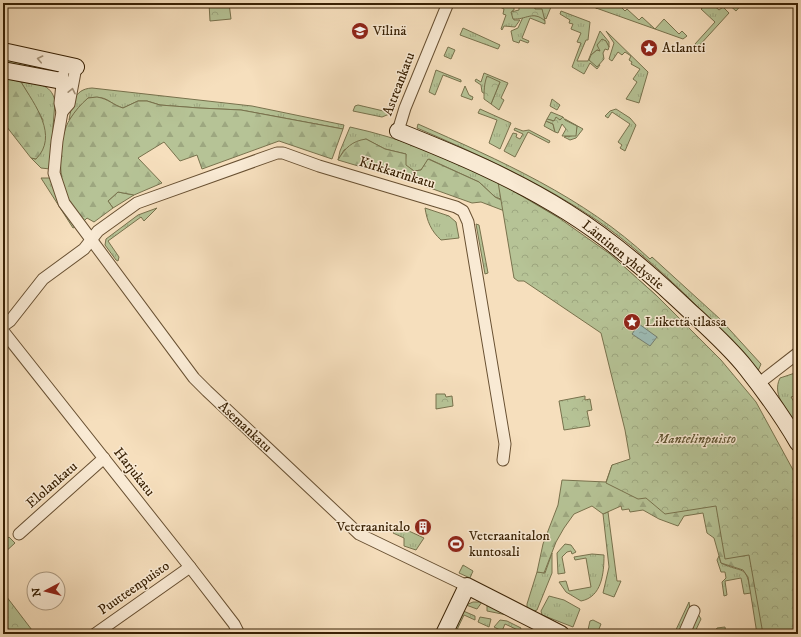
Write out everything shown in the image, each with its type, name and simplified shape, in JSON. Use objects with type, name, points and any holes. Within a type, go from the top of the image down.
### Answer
[{"type":"main road","points":[[3,51],[70,66]]},
{"type":"main road","points":[[3,70],[62,81]]},
{"type":"main road","name":"Läntinen yhdystie","points":[[398,131],[458,155],[508,178],[567,212],[592,229],[663,286],[746,367],[798,442]]},
{"type":"main road","points":[[444,634],[466,586]]},
{"type":"main road","name":"Asemankatu","points":[[466,586],[561,634]]},
{"type":"street","name":"Astreankatu","points":[[398,131],[405,108],[448,3]]},
{"type":"street","name":"Asemankatu","points":[[70,66],[62,81],[60,103],[62,112],[56,147],[54,173],[64,203],[194,378],[350,526],[363,536],[466,586]]},
{"type":"street","name":"Asemankatu","points":[[62,112],[69,104],[70,66]]},
{"type":"street","name":"Kirkkarinkatu","points":[[3,326],[10,321],[43,279],[84,249],[98,231],[137,204],[277,153],[282,153],[319,166],[456,207],[463,211],[468,222],[505,444],[503,460]]},
{"type":"street","name":"Harjukatu","points":[[5,338],[104,458],[234,624],[239,634]]},
{"type":"street","points":[[758,384],[798,353]]},
{"type":"street","name":"Elolankatu","points":[[19,534],[104,458]]},
{"type":"street","name":"Puutteenpuisto","points":[[95,634],[190,567]]},
{"type":"street","points":[[684,634],[694,611]]},
{"type":"green space","points":[[209,3],[229,3],[231,19],[210,21]]},
{"type":"green space","points":[[502,3],[514,3],[514,10],[512,11],[514,20],[520,20],[515,27],[504,26],[502,30],[501,29],[506,15],[503,14],[504,9],[500,7]]},
{"type":"green space","points":[[519,3],[533,3],[535,9],[542,9],[545,21],[537,16],[513,19],[511,12],[519,10]]},
{"type":"green space","points":[[533,3],[542,3],[551,7],[546,19],[535,9]]},
{"type":"green space","points":[[582,3],[591,3],[596,8]]},
{"type":"green space","points":[[603,3],[617,3],[625,11],[627,9],[639,20],[642,17],[655,29],[664,19],[679,34],[682,31],[687,36],[683,39],[597,9]]},
{"type":"green space","points":[[708,3],[711,3],[719,10],[723,7],[729,13],[698,47],[695,44],[715,22],[701,9]]},
{"type":"green space","points":[[727,3],[743,3],[736,11]]},
{"type":"green space","points":[[561,11],[590,22],[588,40],[586,40],[577,61],[588,61],[600,31],[609,42],[609,47],[605,40],[600,51],[597,50],[591,55],[600,65],[597,69],[590,63],[584,74],[572,67],[581,43],[577,42],[581,33],[571,29],[573,24],[569,23],[570,20],[560,14]]},
{"type":"green space","points":[[533,15],[541,17],[545,21],[545,24],[530,18],[522,38],[529,41],[528,43],[520,40],[519,43],[513,41],[511,31],[518,28],[523,17]]},
{"type":"green space","points":[[463,28],[500,45],[498,49],[460,35]]},
{"type":"green space","points":[[606,31],[648,72],[639,103],[626,99],[637,82],[633,79],[640,69],[631,64],[632,62],[629,60],[631,56],[625,52],[622,55],[618,52],[612,61],[609,59],[614,43]]},
{"type":"green space","points":[[602,39],[606,41],[609,47],[608,50],[605,49],[603,53],[604,59],[597,67],[589,60],[591,55],[597,50],[600,51],[597,45]]},
{"type":"green space","points":[[448,47],[455,50],[451,59],[444,56]]},
{"type":"green space","points":[[3,55],[54,69],[54,74],[3,65]]},
{"type":"green space","points":[[436,70],[461,80],[461,82],[443,75],[435,95],[429,92]]},
{"type":"green space","points":[[484,73],[508,83],[501,98],[504,100],[499,110],[491,104],[500,82],[485,87],[485,94],[482,92],[481,85],[475,81],[476,79],[481,82]]},
{"type":"green space","points":[[487,76],[500,82],[491,104],[484,99]]},
{"type":"green space","points":[[3,77],[21,82],[38,110],[45,131],[45,140],[43,150],[36,159],[31,158],[3,122]]},
{"type":"green space","points":[[21,82],[32,83],[47,88],[53,95],[55,101],[50,169],[41,168],[31,158],[36,159],[43,120]]},
{"type":"green space","points":[[465,86],[469,95],[473,97],[472,100],[461,96]]},
{"type":"green space","points":[[92,88],[252,106],[344,125],[343,129],[241,110],[160,105],[147,101],[138,101],[123,108],[104,99],[95,97],[88,98],[69,120],[74,99],[81,91]]},
{"type":"green space","points":[[97,97],[105,99],[123,108],[138,101],[147,101],[160,105],[241,110],[343,129],[332,159],[279,141],[202,169],[197,155],[180,161],[164,142],[138,158],[162,183],[134,195],[118,192],[108,201],[113,208],[94,222],[87,218],[84,221],[65,192],[61,175],[62,145],[66,126],[74,113],[88,98]]},
{"type":"green space","points":[[552,99],[560,105],[557,110],[550,106]]},
{"type":"green space","points":[[358,105],[392,113],[382,117],[353,111],[355,106]]},
{"type":"green space","points":[[480,109],[511,123],[500,149],[489,143],[497,120],[478,113]]},
{"type":"green space","points":[[616,109],[630,118],[636,125],[625,151],[620,148],[622,145],[618,142],[630,124],[612,112],[608,118],[605,116],[610,111]]},
{"type":"green space","points":[[551,112],[563,117],[562,119],[554,121],[547,119]]},
{"type":"green space","points":[[556,117],[560,120],[563,117],[565,120],[577,126],[576,136],[562,136],[566,129],[562,124],[558,133],[555,132],[553,124],[546,121],[547,119],[554,121]]},
{"type":"green space","points":[[565,119],[583,129],[576,138],[570,140],[564,137],[569,137],[576,132],[577,126],[564,120]]},
{"type":"green space","points":[[546,121],[553,124],[555,132],[544,126]]},
{"type":"green space","points":[[418,124],[510,166],[569,199],[597,217],[650,259],[652,257],[720,319],[761,364],[758,371],[702,311],[662,273],[620,237],[598,221],[555,194],[510,170],[417,128]]},
{"type":"green space","points":[[350,127],[407,143],[463,165],[506,186],[559,218],[495,197],[479,182],[429,159],[421,170],[414,171],[405,165],[406,154],[385,149],[366,139],[344,150],[338,160]]},
{"type":"green space","points":[[515,128],[523,131],[529,130],[550,141],[549,143],[528,132],[515,157],[504,151],[513,133],[517,134],[516,137],[520,139],[523,134],[514,130]]},
{"type":"green space","points":[[366,139],[385,149],[406,154],[406,165],[414,171],[421,170],[428,159],[479,182],[495,197],[610,254],[657,296],[672,315],[721,360],[502,210],[481,202],[472,203],[419,184],[338,160],[343,152],[353,143]]},
{"type":"green space","points":[[41,178],[50,178],[60,206],[75,227],[73,228]]},
{"type":"green space","name":"Mantelinpuisto","points":[[498,182],[559,218],[610,254],[657,296],[721,360],[756,402],[798,479],[798,634],[763,634],[749,555],[725,559],[716,506],[665,514],[646,498],[638,499],[606,483],[612,465],[630,459],[625,430],[601,333],[524,281],[518,281],[514,278]]},
{"type":"green space","points":[[118,192],[134,195],[113,208],[108,201]]},
{"type":"green space","points":[[157,208],[144,221],[141,217],[108,241],[119,257],[118,261],[116,260],[105,245],[106,239],[138,215]]},
{"type":"green space","points":[[425,208],[449,216],[456,222],[459,238],[441,240],[430,226]]},
{"type":"green space","points":[[476,224],[479,225],[488,273],[485,274]]},
{"type":"green space","points":[[798,372],[798,395],[791,397],[798,408],[798,427],[782,404],[779,397],[778,385],[780,378]]},
{"type":"green space","points":[[436,394],[445,394],[446,397],[452,396],[453,406],[436,409]]},
{"type":"green space","points":[[585,396],[585,400],[590,399],[592,410],[587,411],[590,426],[564,430],[559,401]]},
{"type":"green space","points":[[612,465],[715,497],[798,634],[757,634],[748,577],[743,570],[721,563],[714,538],[707,533],[703,513],[684,516],[678,526],[659,519],[643,510],[630,512],[629,509],[622,510],[621,506],[603,514],[592,506],[574,514],[556,542],[544,573],[537,572],[543,544],[558,505],[562,480],[606,482]]},
{"type":"green space","points":[[608,512],[617,581],[621,581],[614,597],[603,593],[609,567],[603,514]]},
{"type":"green space","points":[[398,526],[424,538],[416,550],[404,546],[404,538],[393,533]]},
{"type":"green space","points":[[9,537],[15,543],[3,554],[3,542]]},
{"type":"green space","points":[[565,544],[571,545],[576,552],[572,554],[571,551],[567,552],[562,557],[565,573],[558,574],[557,553]]},
{"type":"green space","points":[[552,553],[552,573],[537,610],[534,611],[527,608],[527,604],[537,572],[545,573]]},
{"type":"green space","points":[[592,554],[604,555],[602,576],[598,589],[593,595],[588,599],[581,601],[566,592],[559,582],[566,581],[569,591],[591,587],[586,558],[575,560],[574,557]]},
{"type":"green space","points":[[719,556],[721,563],[745,573],[751,593],[744,594],[741,578],[725,581],[727,595],[724,596],[722,582],[726,578],[725,572],[721,572],[717,560]]},
{"type":"green space","points":[[463,565],[473,571],[470,578],[459,573]]},
{"type":"green space","points":[[3,592],[35,634],[9,634],[3,626]]},
{"type":"green space","points":[[549,596],[564,600],[580,609],[573,627],[542,615],[541,611]]},
{"type":"green space","points":[[473,602],[482,602],[477,609],[466,605]]},
{"type":"green space","points":[[689,602],[690,609],[680,634],[674,634]]},
{"type":"green space","points":[[487,605],[507,615],[487,611]]},
{"type":"green space","points":[[461,610],[475,616],[475,620],[464,615],[455,634],[450,634]]},
{"type":"green space","points":[[698,614],[701,619],[694,634],[690,634]]},
{"type":"green space","points":[[480,617],[491,619],[489,627],[478,622]]},
{"type":"green space","points":[[500,620],[507,621],[521,628],[520,631],[505,624],[502,631],[494,627]]},
{"type":"green space","points":[[593,620],[601,624],[597,634],[587,634],[590,621]]},
{"type":"green space","points":[[725,627],[726,634],[714,634],[717,628]]},
{"type":"water","points":[[639,324],[657,337],[650,346],[632,334]]},
{"type":"place","name":"Vilinä","points":[[360,31]]},
{"type":"place","name":"Atlantti","points":[[649,48]]},
{"type":"place","name":"Liikettä tilassa","points":[[632,322]]},
{"type":"place","name":"Veteraanitalo","points":[[423,527]]},
{"type":"place","name":"Veteraanitalon kuntosali","points":[[456,544]]}]
